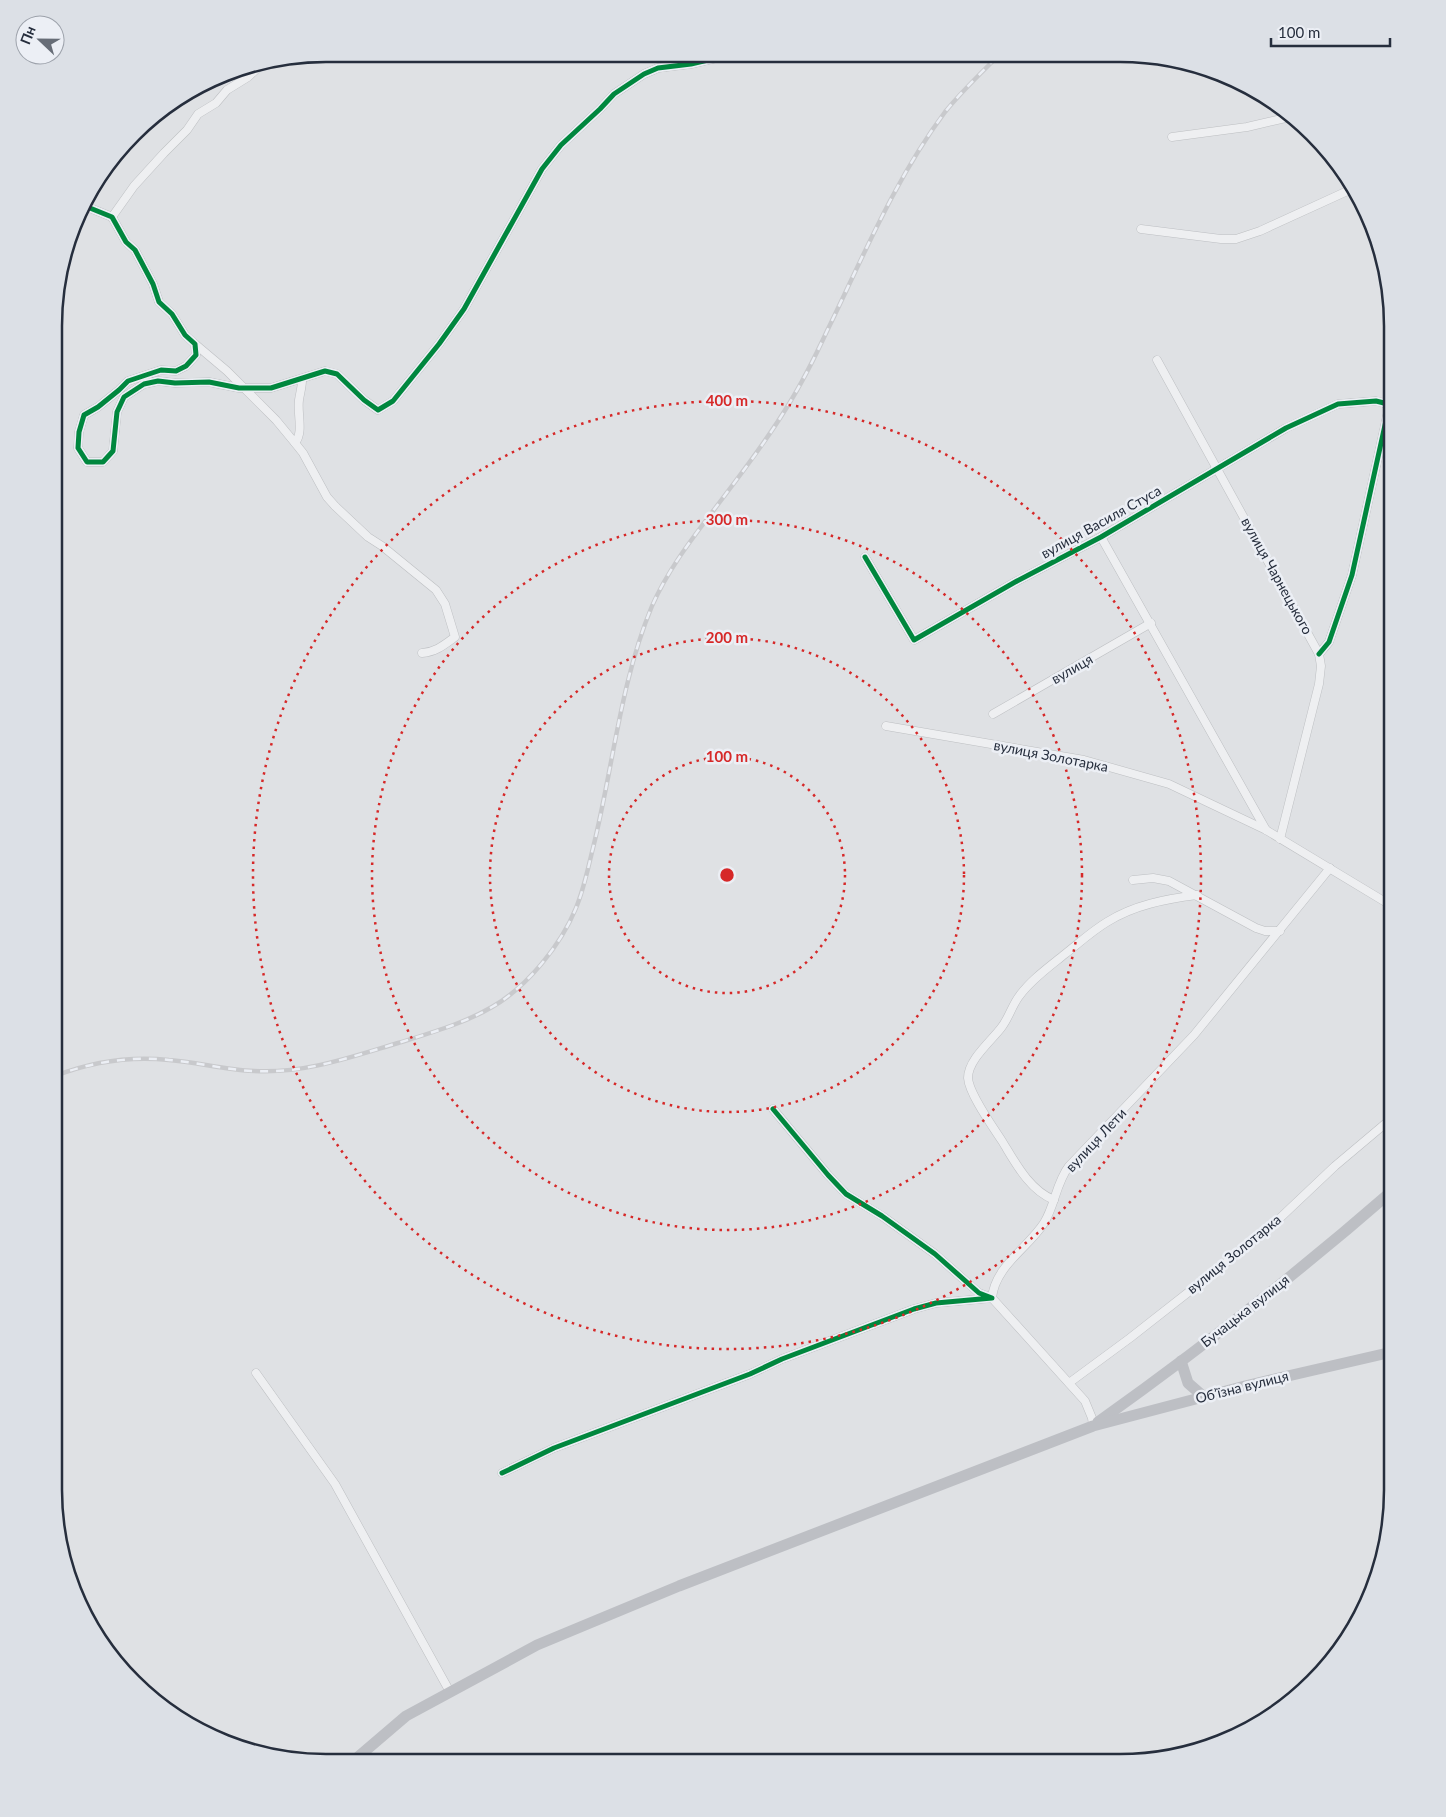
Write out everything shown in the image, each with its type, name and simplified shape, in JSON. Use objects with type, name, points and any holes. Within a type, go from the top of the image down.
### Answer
[{"type":"main road","name":"Бучацька вулиця","points":[[1093,1426],[1181,1361],[1311,1259],[1384,1198]]},
{"type":"main road","name":"Обʼїзна вулиця","points":[[1093,1426],[1245,1386],[1384,1354]]},
{"type":"main road","points":[[1181,1361],[1188,1383],[1204,1397]]},
{"type":"main road","points":[[362,1754],[406,1716],[537,1645],[679,1586],[1093,1426]]},
{"type":"street","points":[[195,344],[196,355],[186,366],[176,371],[161,370],[128,381],[98,407],[84,415],[79,432],[78,448],[87,462],[103,462],[113,451],[117,412],[124,397],[144,384],[158,381],[175,383],[209,382],[243,388],[270,388],[302,380],[325,371],[337,374],[364,400],[378,410],[394,401],[464,309],[542,169],[561,146],[614,94],[644,74],[658,68],[700,62]]},
{"type":"street","points":[[112,217],[134,186],[187,130],[198,114],[216,103],[227,90],[251,74]]},
{"type":"street","points":[[1172,137],[1247,127],[1282,119]]},
{"type":"street","points":[[1141,229],[1221,239],[1236,239],[1260,231],[1346,192]]},
{"type":"street","points":[[91,208],[112,217],[126,242],[134,250],[153,284],[159,302],[172,314],[185,335],[216,360],[276,420],[304,453],[327,497],[335,506],[368,537],[382,546],[436,590],[445,604],[455,637],[442,647],[422,653]]},
{"type":"street","name":"вулиця Чарнецького","points":[[1157,360],[1319,654],[1321,666],[1319,684],[1280,838]]},
{"type":"street","points":[[295,443],[300,438],[298,400],[302,390],[302,380]]},
{"type":"street","name":"вулиця Василя Стуса","points":[[864,557],[914,640],[1017,581],[1101,537],[1286,428],[1338,404],[1376,400],[1384,403]]},
{"type":"street","name":"вулиця Василя Стуса","points":[[1319,654],[1329,642],[1352,575],[1384,430]]},
{"type":"street","name":"вулиця Золотарка","points":[[1101,537],[1266,830]]},
{"type":"street","name":"вулиця","points":[[993,714],[1151,624]]},
{"type":"street","name":"вулиця Золотарка","points":[[886,726],[1084,760],[1169,784],[1266,830],[1384,901]]},
{"type":"street","name":"вулиця Лети","points":[[992,1298],[993,1288],[998,1277],[1038,1233],[1049,1215],[1061,1178],[1069,1166],[1194,1035],[1330,868]]},
{"type":"street","points":[[1134,880],[1161,879],[1174,883],[1256,928],[1265,931],[1280,931]]},
{"type":"street","points":[[1054,1200],[1046,1197],[1034,1187],[1014,1159],[970,1086],[968,1076],[970,1070],[979,1054],[1004,1024],[1022,992],[1041,973],[1090,934],[1106,922],[1133,908],[1197,895]]},
{"type":"street","points":[[773,1109],[846,1194],[935,1254],[979,1293],[992,1298],[1087,1404],[1093,1426]]},
{"type":"street","name":"вулиця Золотарка","points":[[1069,1382],[1130,1338],[1253,1241],[1384,1125]]},
{"type":"street","points":[[502,1473],[554,1448],[921,1307],[942,1302],[992,1298]]},
{"type":"street","points":[[256,1373],[335,1484],[450,1692]]},
{"type":"railway","points":[[62,1074],[111,1061],[140,1059],[180,1061],[254,1071],[291,1070],[327,1063],[434,1032],[481,1013],[505,999],[542,964],[570,922],[588,871],[632,665],[652,606],[671,570],[760,448],[793,398],[895,191],[927,138],[945,112],[992,62]]},
{"type":"cycle path","points":[[91,208],[112,217],[126,242],[135,250],[153,284],[159,302],[172,314],[185,335],[195,344],[196,355],[186,366],[176,371],[161,370],[128,381],[98,407],[84,415],[79,432],[78,448],[87,462],[103,462],[113,451],[117,412],[124,397],[144,384],[158,381],[175,383],[209,382],[239,388],[271,388],[325,371],[337,374],[364,400],[378,410],[393,401],[439,344],[464,309],[542,169],[561,145],[614,94],[644,74],[658,68],[699,62]]},
{"type":"cycle path","points":[[865,557],[914,640],[1017,581],[1101,537],[1286,428],[1338,404],[1376,401],[1384,403]]},
{"type":"cycle path","points":[[1319,654],[1329,642],[1352,575],[1384,430]]},
{"type":"cycle path","points":[[502,1473],[554,1448],[750,1374],[782,1359],[914,1309],[936,1303],[992,1298],[979,1293],[935,1254],[882,1216],[846,1194],[773,1109]]}]
